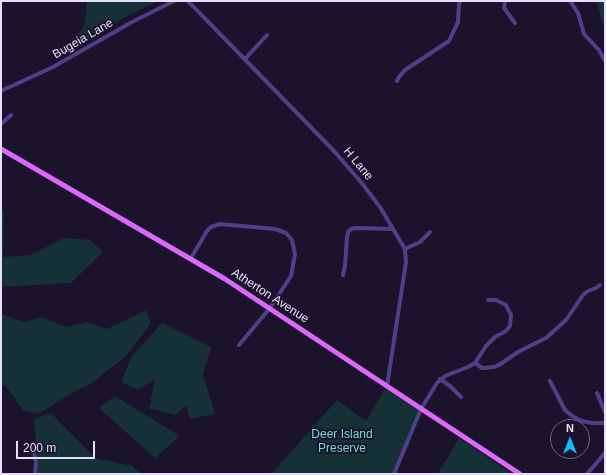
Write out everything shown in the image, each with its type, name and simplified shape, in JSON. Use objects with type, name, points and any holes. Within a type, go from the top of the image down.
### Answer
[{"type":"main road","name":"Atherton Avenue","points":[[1,149],[225,279],[520,474]]},
{"type":"street","name":"Bugeia Lane","points":[[1,91],[53,67],[132,22],[174,1]]},
{"type":"street","name":"H Lane","points":[[188,1],[334,151],[361,182],[380,208],[405,249]]},
{"type":"street","points":[[397,81],[399,76],[405,70],[449,41],[458,22],[459,4],[461,1]]},
{"type":"street","points":[[505,1],[504,8],[515,23]]},
{"type":"street","points":[[570,1],[578,13],[584,34],[599,50],[605,61]]},
{"type":"street","points":[[245,59],[267,36]]},
{"type":"street","points":[[1,124],[11,115]]},
{"type":"street","points":[[191,258],[207,231],[216,225],[275,229],[286,233],[292,240],[294,248],[293,270],[287,283],[270,308],[239,345]]},
{"type":"street","points":[[343,275],[347,237],[348,232],[351,229],[393,229]]},
{"type":"street","points":[[387,386],[406,262],[405,249],[420,242],[430,232]]},
{"type":"street","points":[[475,363],[482,368],[494,367],[518,352],[546,338],[566,320],[582,295],[600,285]]},
{"type":"street","points":[[394,474],[422,409],[440,379],[475,363],[481,352],[491,341],[506,331],[510,326],[511,320],[509,310],[506,305],[496,300],[488,300]]},
{"type":"street","points":[[440,379],[461,397]]},
{"type":"street","points":[[550,381],[565,410],[572,416],[592,424],[605,423]]},
{"type":"street","points":[[598,393],[605,412]]},
{"type":"street","points":[[32,444],[36,462],[35,474]]},
{"type":"street","points":[[587,474],[605,453]]},
{"type":"green space","points":[[87,1],[158,1],[118,21],[84,43],[56,58],[55,54],[84,28]]},
{"type":"green space","points":[[596,1],[605,1],[605,25],[603,23]]},
{"type":"green space","points":[[1,209],[4,211],[3,257],[31,255],[64,238],[90,240],[103,252],[71,283],[1,287]]},
{"type":"green space","points":[[146,310],[151,323],[126,356],[92,383],[72,393],[38,414],[23,410],[5,385],[1,385],[1,314],[25,322],[41,317],[66,327],[88,322],[107,329]]},
{"type":"green space","points":[[162,323],[211,347],[203,374],[215,414],[190,419],[186,405],[176,415],[149,408],[155,379],[138,390],[121,382],[132,356]]},
{"type":"green space","name":"Deer Island Preserve","points":[[387,386],[421,409],[394,474],[271,474],[337,400],[366,421]]},
{"type":"green space","points":[[115,396],[180,436],[155,458],[99,408]]},
{"type":"green space","points":[[51,413],[95,458],[132,466],[141,474],[37,474],[38,466],[34,419]]},
{"type":"green space","points":[[459,438],[512,474],[438,474]]},
{"type":"waterway","points":[[81,10],[82,1]]}]
